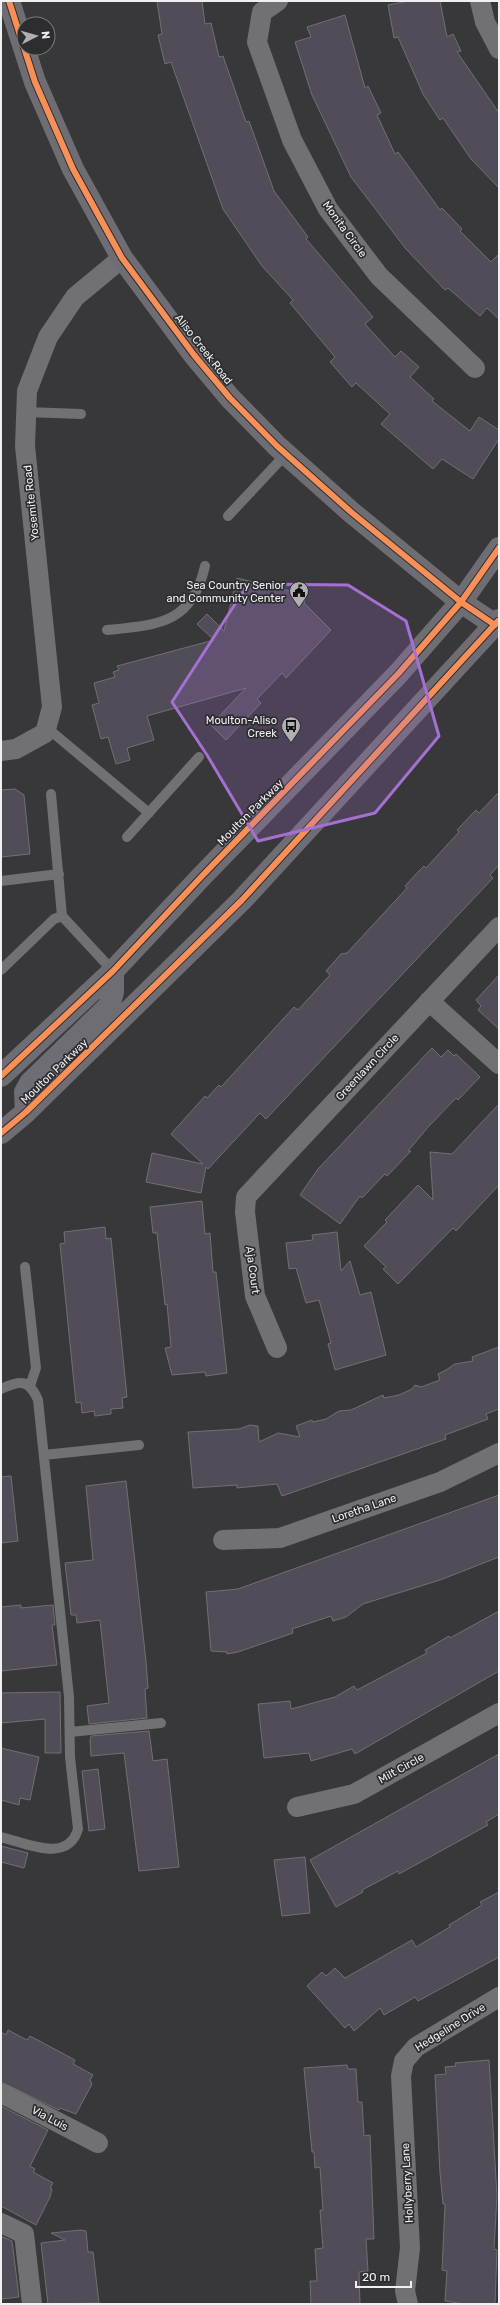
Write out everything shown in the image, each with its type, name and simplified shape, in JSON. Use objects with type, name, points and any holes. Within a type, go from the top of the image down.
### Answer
[{"type":"main road","name":"Aliso Creek Road","points":[[9,1],[35,82],[69,162],[122,258],[194,355],[230,398],[286,454],[352,512],[461,602],[497,622]]},
{"type":"main road","name":"Moulton Parkway","points":[[1,1076],[113,971],[202,876],[398,674],[461,602],[499,548]]},
{"type":"main road","name":"Moulton Parkway","points":[[1,1133],[26,1112],[242,900],[497,622]]},
{"type":"main road","points":[[26,1112],[25,1092],[30,1083],[108,1006],[112,992],[113,971]]},
{"type":"street","name":"Monita Circle","points":[[278,1],[262,12],[256,42],[292,140],[328,209],[379,276],[475,368]]},
{"type":"street","points":[[480,1],[485,22],[499,49]]},
{"type":"street","name":"Yosemite Road","points":[[1,751],[16,750],[45,733],[52,706],[25,446],[27,391],[48,337],[75,297],[122,258]]},
{"type":"street","name":"Greenlawn Circle","points":[[245,1212],[246,1197],[499,927]]},
{"type":"street","points":[[429,1001],[499,1064]]},
{"type":"street","name":"Aja Court","points":[[245,1212],[255,1296],[277,1348]]},
{"type":"street","name":"Loretha Lane","points":[[223,1540],[280,1538],[440,1482],[499,1453]]},
{"type":"street","name":"Milt Circle","points":[[297,1807],[354,1794],[499,1713]]},
{"type":"street","name":"Hedgeline Drive","points":[[404,2061],[416,2047],[499,1997]]},
{"type":"street","name":"Hollyberry Lane","points":[[404,2061],[401,2076],[410,2248],[405,2291],[408,2304]]},
{"type":"street","name":"Via Luis","points":[[1,2093],[98,2143]]},
{"type":"street","points":[[1,2223],[24,2234],[32,2304]]},
{"type":"lane","points":[[26,412],[81,414]]},
{"type":"lane","points":[[228,516],[286,454]]},
{"type":"lane","points":[[107,630],[147,626],[161,623],[174,617],[194,596],[202,582],[205,566]]},
{"type":"lane","points":[[46,727],[149,813]]},
{"type":"lane","points":[[127,837],[199,757]]},
{"type":"lane","points":[[51,794],[62,916],[113,971]]},
{"type":"lane","points":[[1,881],[59,874]]},
{"type":"lane","points":[[1,968],[54,919],[62,916]]},
{"type":"lane","points":[[25,1267],[36,1368],[30,1386]]},
{"type":"lane","points":[[1,1389],[14,1383],[25,1383],[30,1386],[38,1400],[69,1697],[70,1757],[78,1829],[75,1840],[68,1846],[54,1850],[1,1837]]},
{"type":"lane","points":[[44,1455],[139,1445]]},
{"type":"lane","points":[[70,1732],[161,1723]]},
{"type":"highlighted area","points":[[248,584],[348,585],[406,621],[439,736],[375,813],[258,841],[207,755],[172,702]]},
{"type":"building","points":[[157,1],[202,1],[205,24],[211,23],[219,57],[223,56],[246,122],[249,121],[274,191],[308,237],[306,239],[373,317],[365,324],[395,357],[401,351],[419,367],[410,377],[434,399],[432,401],[470,431],[479,417],[499,430],[499,439],[473,479],[442,459],[433,469],[381,424],[390,414],[356,383],[352,387],[330,362],[335,357],[290,303],[293,300],[262,266],[223,209],[171,62],[165,64],[158,35],[162,34]]},
{"type":"building","points":[[408,1],[440,1],[447,37],[453,34],[461,51],[457,52],[499,113],[499,188],[471,159],[443,118],[440,120],[423,94],[398,37],[394,38],[388,5]]},
{"type":"building","points":[[345,15],[365,88],[368,86],[381,113],[377,115],[395,154],[398,152],[440,210],[442,208],[462,229],[460,231],[491,262],[499,254],[499,319],[487,308],[480,316],[448,288],[445,290],[406,249],[351,177],[312,95],[295,42],[311,37],[307,27]]},
{"type":"building","points":[[237,578],[306,595],[304,603],[331,630],[286,678],[282,673],[257,699],[261,703],[226,740],[211,725],[246,688],[147,716],[154,740],[127,748],[130,760],[116,764],[108,737],[101,739],[92,705],[99,703],[94,683],[115,677],[113,672],[119,670],[117,666],[214,640],[197,624],[207,614],[224,631]]},
{"type":"building","points":[[15,789],[24,795],[30,854],[1,857],[1,790]]},
{"type":"building","points":[[499,792],[499,865],[490,875],[493,878],[266,1119],[260,1113],[208,1169],[206,1167],[201,1193],[146,1182],[152,1153],[203,1164],[171,1134],[205,1096],[207,1098],[219,1085],[221,1087],[294,1007],[298,1010],[330,975],[326,971],[341,954],[347,953],[407,888],[405,886],[424,866],[426,868],[459,832],[457,830],[476,810],[479,813]]},
{"type":"building","points":[[499,975],[499,1029],[478,1010],[481,1006],[476,1000]]},
{"type":"building","points":[[432,1048],[441,1057],[448,1050],[454,1056],[456,1054],[480,1077],[458,1100],[456,1098],[429,1126],[408,1151],[411,1151],[387,1176],[385,1174],[362,1198],[360,1196],[340,1224],[300,1195],[318,1169]]},
{"type":"building","points":[[499,1104],[499,1185],[456,1231],[453,1228],[398,1284],[383,1269],[386,1267],[364,1246],[387,1222],[385,1220],[418,1185],[433,1200],[430,1152],[452,1154]]},
{"type":"building","points":[[202,1201],[205,1234],[210,1233],[213,1272],[216,1272],[227,1373],[206,1376],[205,1372],[172,1375],[165,1348],[171,1347],[167,1304],[165,1305],[157,1233],[153,1233],[150,1207]]},
{"type":"building","points":[[105,1227],[106,1239],[111,1238],[127,1397],[122,1398],[123,1408],[111,1409],[111,1414],[95,1416],[94,1411],[82,1413],[81,1402],[76,1403],[60,1244],[65,1243],[64,1232]]},
{"type":"building","points":[[337,1232],[341,1271],[350,1261],[360,1295],[371,1292],[386,1355],[335,1370],[328,1344],[331,1343],[319,1300],[306,1303],[296,1268],[289,1269],[286,1243],[313,1240],[312,1235]]},
{"type":"building","points":[[499,1347],[499,1409],[486,1414],[488,1419],[445,1435],[446,1439],[282,1496],[277,1484],[237,1488],[237,1485],[193,1488],[188,1432],[239,1429],[250,1425],[258,1426],[259,1442],[278,1433],[300,1437],[296,1426],[312,1420],[313,1422],[326,1419],[339,1411],[351,1410],[383,1395],[384,1398],[399,1395],[412,1389],[415,1385],[421,1387],[440,1380],[438,1374],[455,1364],[473,1361],[472,1357]]},
{"type":"building","points":[[11,1476],[18,1541],[1,1543],[1,1477]]},
{"type":"building","points":[[126,1481],[146,1661],[148,1688],[145,1689],[147,1718],[89,1724],[87,1706],[109,1703],[100,1620],[77,1623],[76,1615],[71,1615],[65,1563],[93,1560],[86,1486]]},
{"type":"building","points":[[499,1495],[499,1557],[440,1580],[363,1604],[346,1617],[333,1621],[331,1616],[292,1629],[293,1633],[238,1652],[227,1654],[227,1652],[211,1651],[206,1592],[238,1589]]},
{"type":"building","points":[[21,1605],[21,1608],[53,1605],[55,1625],[52,1625],[57,1665],[1,1671],[1,1607]]},
{"type":"building","points":[[499,1611],[499,1671],[355,1754],[352,1749],[311,1761],[309,1753],[264,1758],[258,1704],[290,1701],[291,1709],[335,1697],[354,1686],[357,1690],[427,1653],[425,1650],[449,1636],[450,1638]]},
{"type":"building","points":[[60,1692],[61,1753],[45,1753],[45,1719],[1,1723],[1,1693]]},
{"type":"building","points":[[149,1731],[153,1761],[167,1759],[179,1867],[139,1871],[124,1753],[91,1756],[90,1740],[91,1736]]},
{"type":"building","points":[[1,1748],[39,1757],[30,1800],[20,1798],[19,1805],[1,1800]]},
{"type":"building","points":[[499,1754],[499,1814],[486,1822],[488,1825],[399,1874],[398,1871],[362,1890],[363,1892],[336,1907],[310,1860]]},
{"type":"building","points":[[98,1769],[105,1829],[89,1831],[82,1771]]},
{"type":"building","points":[[1,1846],[28,1853],[24,1868],[1,1862]]},
{"type":"building","points":[[305,1857],[310,1913],[282,1916],[274,1860]]},
{"type":"building","points":[[499,1892],[499,1957],[418,2001],[415,1997],[384,2015],[380,2008],[354,2031],[349,2024],[345,2028],[307,1986],[322,1972],[326,1976],[335,1968],[345,1978],[412,1940],[416,1947],[450,1927],[449,1925],[482,1905],[480,1902]]},
{"type":"building","points":[[8,2030],[27,2040],[30,2036],[75,2060],[73,2064],[93,2075],[90,2080],[92,2084],[76,2114],[60,2108],[59,2110],[1,2082],[1,2032],[6,2035]]},
{"type":"building","points":[[489,2060],[497,2196],[494,2249],[497,2250],[495,2304],[464,2304],[445,2301],[447,2271],[442,2270],[445,2204],[443,2204],[440,2173],[435,2075],[446,2074],[445,2067],[456,2066],[455,2063]]},
{"type":"building","points":[[347,2065],[348,2069],[356,2069],[358,2102],[362,2102],[364,2136],[370,2135],[374,2239],[366,2239],[368,2271],[359,2272],[360,2304],[311,2304],[310,2281],[317,2281],[315,2249],[323,2248],[320,2210],[323,2210],[320,2167],[315,2168],[314,2152],[312,2152],[304,2068]]},
{"type":"building","points":[[1,2106],[48,2130],[30,2166],[35,2169],[33,2172],[53,2183],[50,2188],[52,2189],[50,2197],[36,2225],[1,2206]]},
{"type":"building","points":[[81,2230],[86,2231],[88,2252],[93,2252],[99,2303],[48,2304],[41,2243],[65,2240],[51,2233]]},
{"type":"building","points":[[1,2236],[12,2241],[19,2297],[1,2299]]},
{"type":"cycle path","points":[[9,1],[35,82],[73,169],[122,258],[194,355],[230,398],[277,446],[351,512],[461,602],[495,625]]},
{"type":"cycle path","points":[[1,1076],[113,971],[202,876],[398,674],[461,602],[499,548]]},
{"type":"cycle path","points":[[1,1133],[26,1112],[242,900],[498,621]]},
{"type":"place","name":"Sea Country Senior and Community Center","points":[[299,608]]},
{"type":"place","name":"Moulton-Aliso Creek","points":[[291,743]]}]
